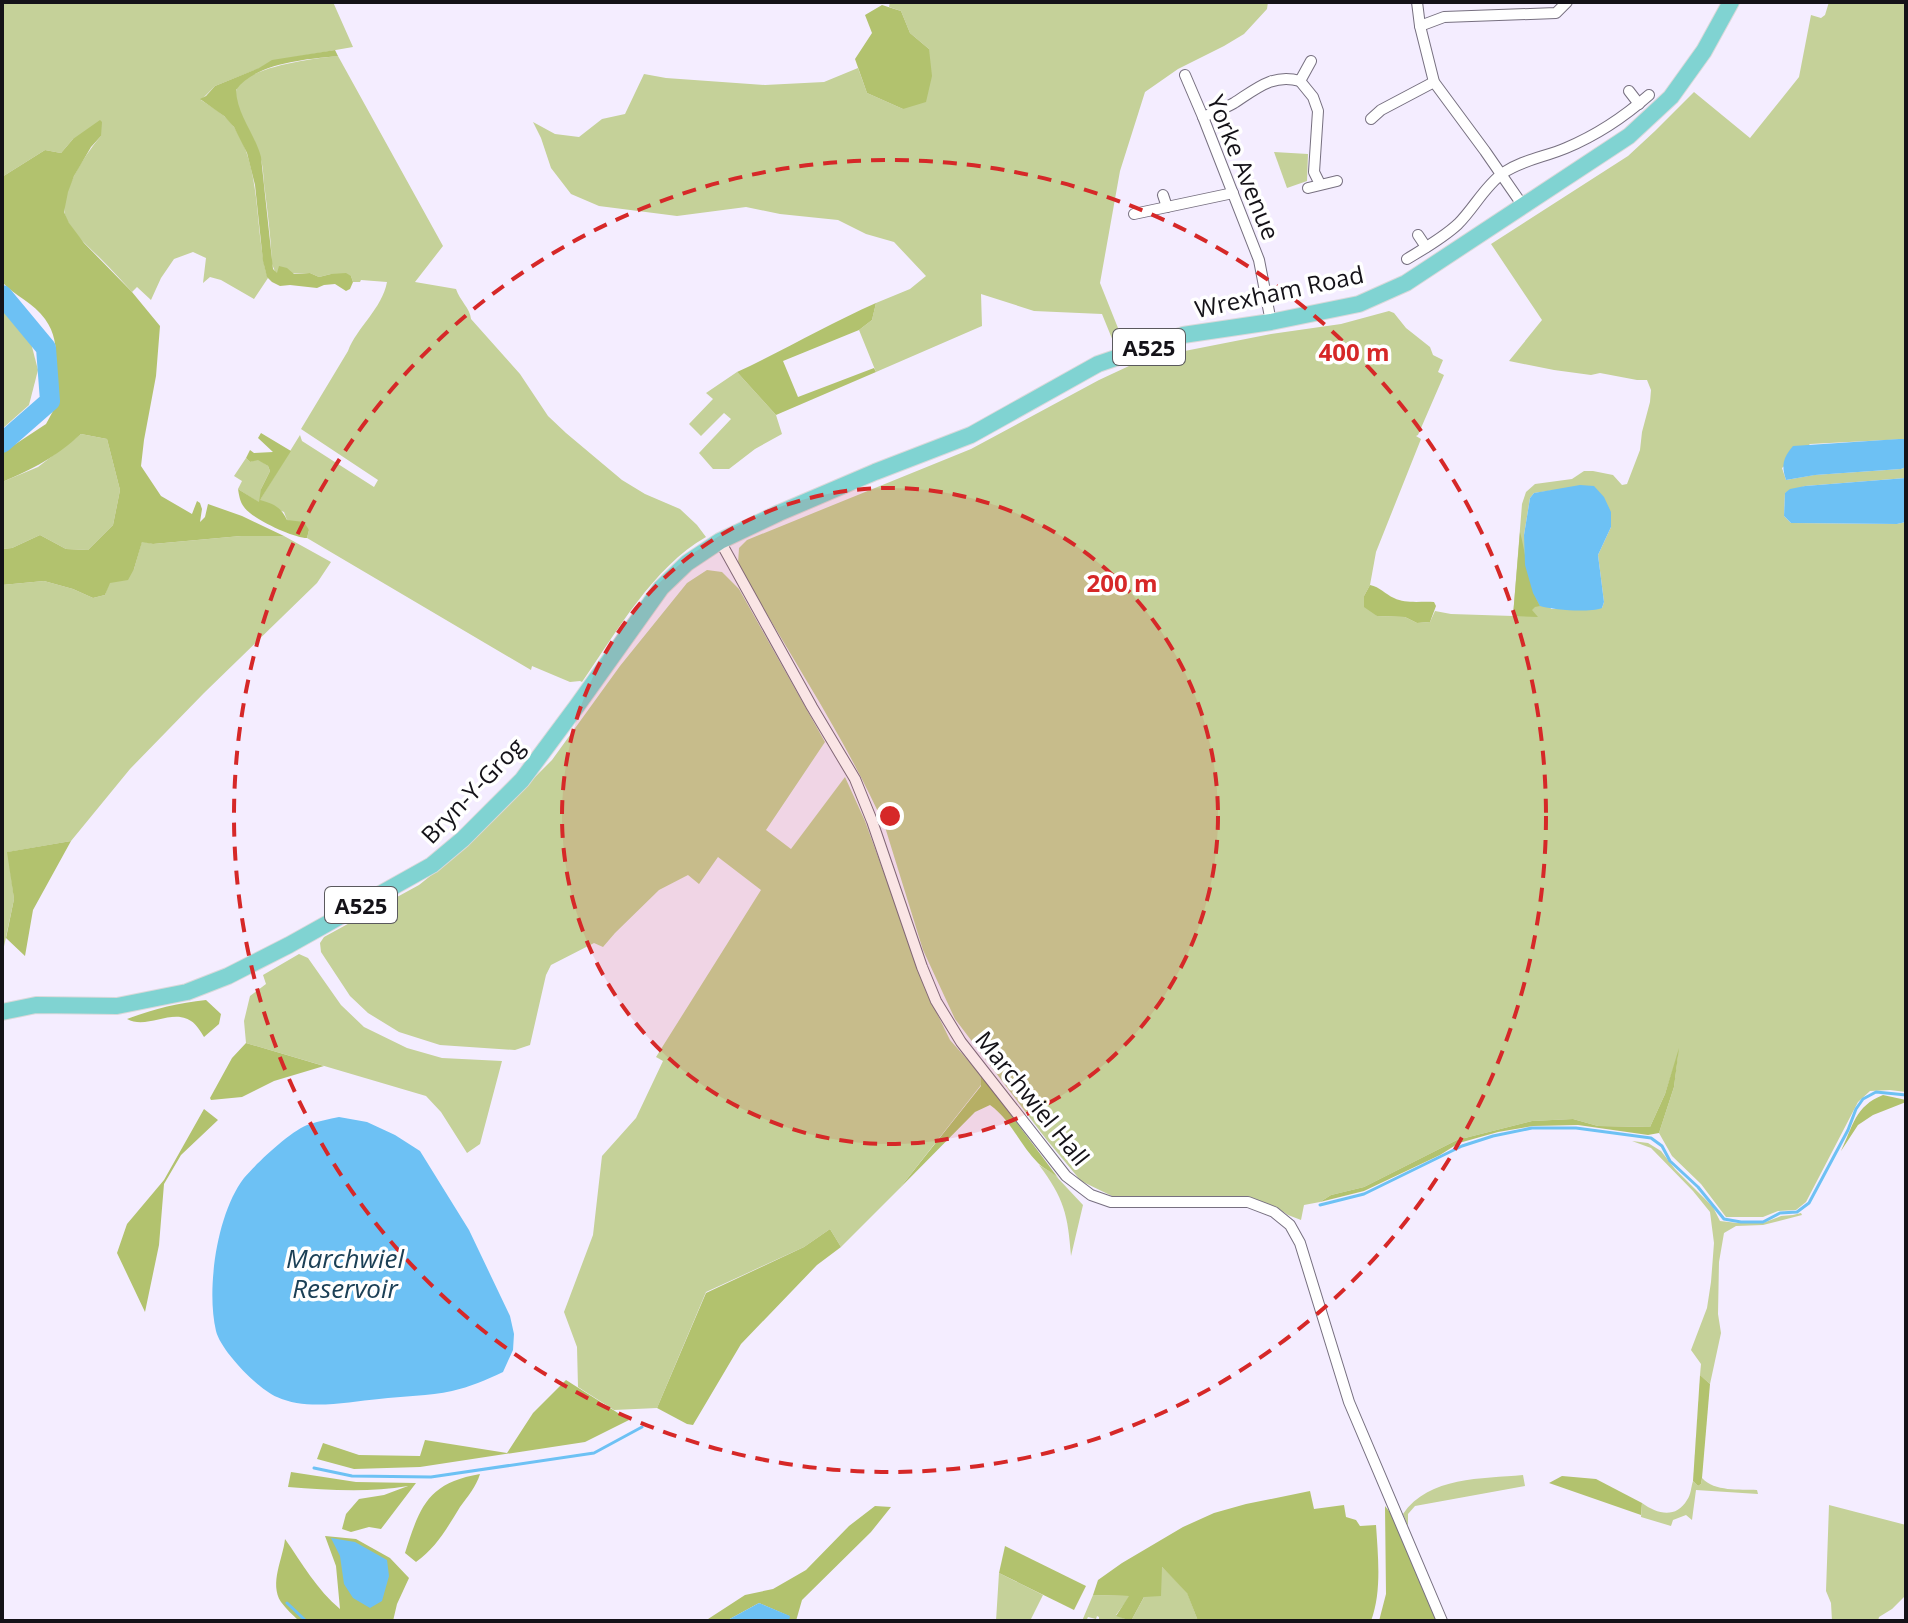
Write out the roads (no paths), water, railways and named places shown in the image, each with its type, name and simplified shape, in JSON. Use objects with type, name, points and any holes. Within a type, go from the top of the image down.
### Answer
[{"type":"main road","name":"Wrexham Road","points":[[720,541],[875,472],[971,435],[1098,364],[1183,335],[1271,322],[1359,304],[1406,283],[1629,136],[1671,97],[1704,51],[1731,2]]},
{"type":"main road","name":"Bryn-Y-Grog","points":[[2,1012],[36,1005],[117,1006],[187,992],[228,976],[289,945],[432,865],[522,780],[661,588],[687,563],[720,541]]},
{"type":"street","points":[[1417,2],[1434,82],[1523,206]]},
{"type":"street","points":[[1420,26],[1444,17],[1556,13],[1567,2]]},
{"type":"street","points":[[1300,81],[1311,61]]},
{"type":"street","name":"Yorke Avenue","points":[[1185,75],[1259,260],[1271,322]]},
{"type":"street","points":[[1203,117],[1225,108],[1267,82],[1289,78],[1300,81],[1313,97],[1318,111],[1314,172],[1320,184]]},
{"type":"street","points":[[1371,119],[1379,105],[1434,82]]},
{"type":"street","points":[[1629,91],[1639,104]]},
{"type":"street","points":[[1407,259],[1459,223],[1501,174],[1523,162],[1595,135],[1649,95]]},
{"type":"street","points":[[1308,188],[1337,181]]},
{"type":"street","points":[[1134,214],[1233,193]]},
{"type":"street","points":[[1163,195],[1167,207]]},
{"type":"street","points":[[1418,235],[1426,247]]},
{"type":"street","name":"Marchwiel Hall","points":[[720,541],[855,779],[936,1001],[961,1042],[1066,1176],[1091,1195],[1111,1202],[1248,1202],[1274,1212],[1290,1225],[1300,1243],[1349,1402],[1442,1621]]},
{"type":"water","points":[[1906,439],[1906,467],[1901,469],[1786,480],[1784,462],[1793,446]]},
{"type":"water","points":[[1906,478],[1906,522],[1791,523],[1784,516],[1785,493],[1790,489]]},
{"type":"water","points":[[1580,485],[1594,486],[1611,512],[1611,527],[1598,555],[1604,602],[1602,608],[1588,610],[1540,606],[1525,565],[1524,535],[1530,498],[1534,493]]},
{"type":"water","name":"Marchwiel Reservoir","points":[[339,1117],[367,1122],[420,1151],[469,1230],[510,1316],[514,1334],[513,1350],[503,1372],[443,1393],[301,1404],[269,1393],[225,1349],[216,1331],[213,1314],[213,1273],[221,1231],[235,1193],[257,1164],[302,1127]]},
{"type":"water","points":[[331,1538],[355,1542],[387,1560],[389,1576],[382,1601],[370,1608],[353,1598],[344,1584],[340,1556]]},
{"type":"water","points":[[759,1603],[790,1616],[789,1621],[726,1621]]},
{"type":"waterway","points":[[2,295],[46,348],[50,401],[2,443]]},
{"type":"waterway","points":[[1320,1205],[1364,1194],[1462,1146],[1493,1136],[1532,1128],[1576,1128],[1651,1138],[1662,1146],[1670,1161],[1698,1187],[1724,1219],[1763,1222],[1780,1213],[1797,1212],[1809,1203],[1863,1099],[1876,1092],[1906,1095]]},
{"type":"waterway","points":[[314,1468],[352,1476],[431,1477],[594,1453],[642,1427]]},
{"type":"waterway","points":[[287,1603],[306,1621]]}]
